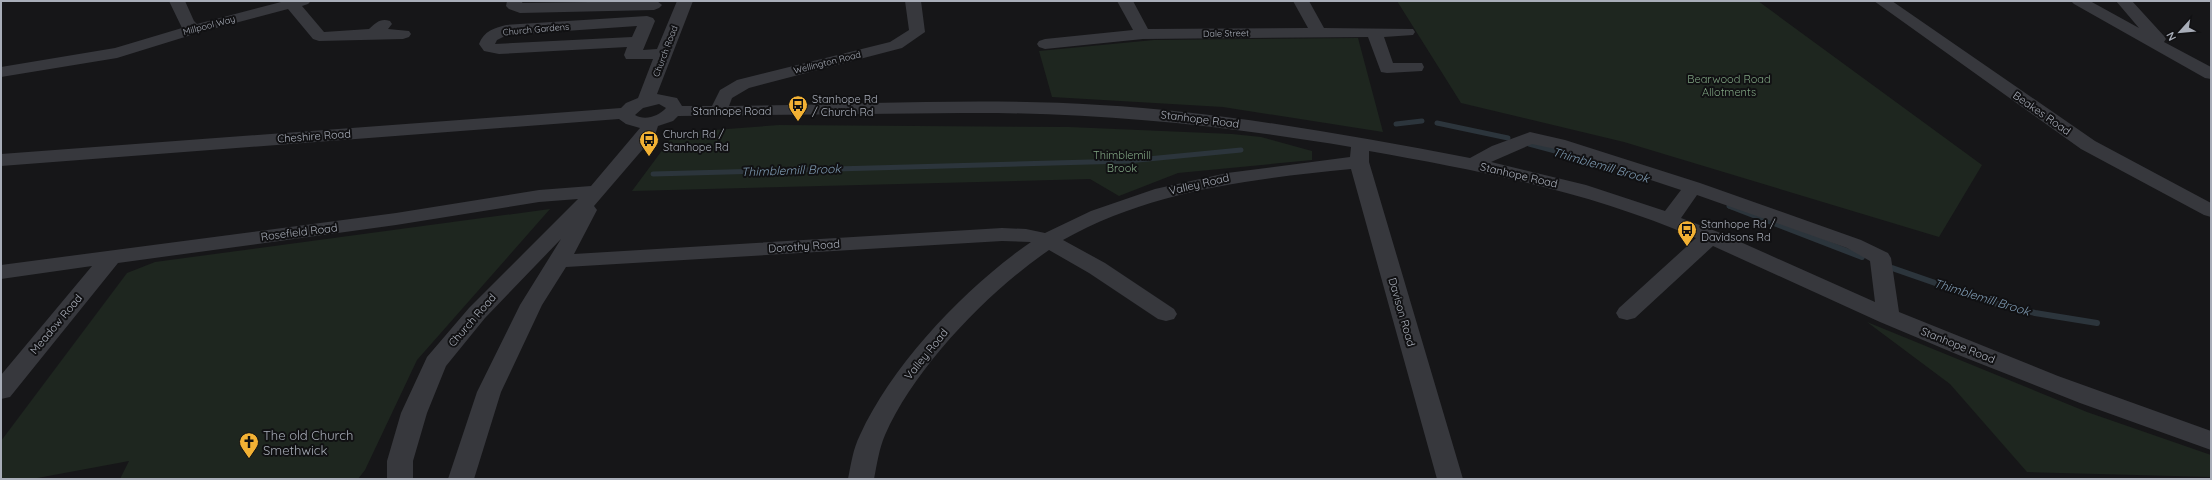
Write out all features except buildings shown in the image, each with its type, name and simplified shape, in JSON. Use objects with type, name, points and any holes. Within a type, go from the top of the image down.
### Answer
[{"type":"street","points":[[178,1],[187,24],[194,29]]},
{"type":"street","name":"Church Gardens","points":[[515,1],[514,6],[520,8],[655,3],[647,21],[637,42],[499,49],[490,48],[488,40],[497,33],[506,30],[647,21]]},
{"type":"street","name":"Church Road","points":[[645,101],[685,1]]},
{"type":"street","name":"Wellington Road","points":[[719,112],[722,98],[727,91],[743,84],[896,45],[917,32],[913,1]]},
{"type":"street","points":[[1125,1],[1143,34]]},
{"type":"street","points":[[1301,1],[1319,33]]},
{"type":"street","name":"Beakes Road","points":[[1882,1],[2088,145],[2211,211]]},
{"type":"street","points":[[2079,1],[2211,74]]},
{"type":"street","points":[[2124,1],[2168,50]]},
{"type":"street","points":[[298,2],[318,36],[332,37],[379,29],[403,34]]},
{"type":"street","name":"Millpool Way","points":[[1,72],[118,59],[194,29],[298,2]]},
{"type":"street","points":[[1374,32],[1387,68],[1416,67]]},
{"type":"street","name":"Dale Street","points":[[1045,44],[1143,34],[1407,32]]},
{"type":"street","points":[[637,42],[632,55],[663,54]]},
{"type":"street","name":"Cheshire Road","points":[[1,160],[626,113],[632,106],[645,101],[659,99],[671,102],[675,108],[674,111]]},
{"type":"street","name":"Stanhope Road","points":[[674,111],[719,112],[876,107],[1062,108],[1165,114],[1360,153],[1473,164],[1578,189],[1670,219],[1711,236],[1888,317],[2120,410],[2211,440]]},
{"type":"street","points":[[626,113],[627,117],[635,122],[650,122],[665,118],[674,111]]},
{"type":"street","name":"Church Road","points":[[400,479],[400,461],[414,413],[435,363],[476,313],[531,256],[597,192],[648,131],[650,122]]},
{"type":"street","points":[[1473,164],[1499,150],[1530,138],[1565,146],[1693,187],[1854,244],[1880,258],[1888,317]]},
{"type":"street","name":"Valley Road","points":[[861,479],[872,437],[892,397],[936,340],[966,309],[1013,268],[1048,241],[1127,203],[1188,185],[1360,153]]},
{"type":"street","name":"Davison Road","points":[[1360,153],[1450,479]]},
{"type":"street","points":[[1670,219],[1693,187]]},
{"type":"street","name":"Church Road","points":[[461,479],[489,392],[531,305],[559,261],[597,192]]},
{"type":"street","name":"Rosefield Road","points":[[1,272],[396,220],[539,196],[597,192]]},
{"type":"street","name":"Dorothy Road","points":[[559,261],[977,236],[1027,235],[1048,241]]},
{"type":"street","points":[[1627,313],[1711,236]]},
{"type":"street","points":[[1048,241],[1078,257],[1166,314]]},
{"type":"street","name":"Meadow Road","points":[[1,391],[111,257]]},
{"type":"green space","name":"Bearwood Road Allotments","points":[[1397,1],[1758,1],[1982,165],[1939,237],[1624,142],[1461,103]]},
{"type":"green space","points":[[1358,38],[1383,132],[1223,107],[1052,97],[1039,51],[1154,40]]},
{"type":"green space","name":"Thimblemill Brook","points":[[779,125],[1069,127],[1232,134],[1261,137],[1312,151],[1312,160],[1178,173],[1119,196],[1090,179],[632,191],[675,133]]},
{"type":"green space","points":[[550,209],[417,360],[365,470],[358,479],[120,479],[129,461],[32,479],[1,479],[1,441],[127,273],[155,262]]},
{"type":"green space","points":[[1867,322],[2087,412],[2211,455],[2211,477],[2027,472],[1950,384]]},
{"type":"waterway","name":"Thimblemill Brook","points":[[1396,124],[1422,121]]},
{"type":"waterway","name":"Thimblemill Brook","points":[[1437,123],[1508,138]]},
{"type":"waterway","name":"Thimblemill Brook","points":[[1529,144],[1600,163]]},
{"type":"waterway","name":"Thimblemill Brook","points":[[653,174],[1127,161],[1241,150]]},
{"type":"waterway","name":"Thimblemill Brook","points":[[1732,207],[1862,257]]},
{"type":"waterway","name":"Thimblemill Brook","points":[[1892,268],[1990,302],[2035,313],[2097,323]]},
{"type":"place","name":"Stanhope Rd / Church Rd","points":[[798,122]]},
{"type":"place","name":"Church Rd / Stanhope Rd","points":[[649,157]]},
{"type":"place","name":"Stanhope Rd / Davidsons Rd","points":[[1687,247]]},
{"type":"place","name":"The old Church Smethwick","points":[[249,459]]}]
